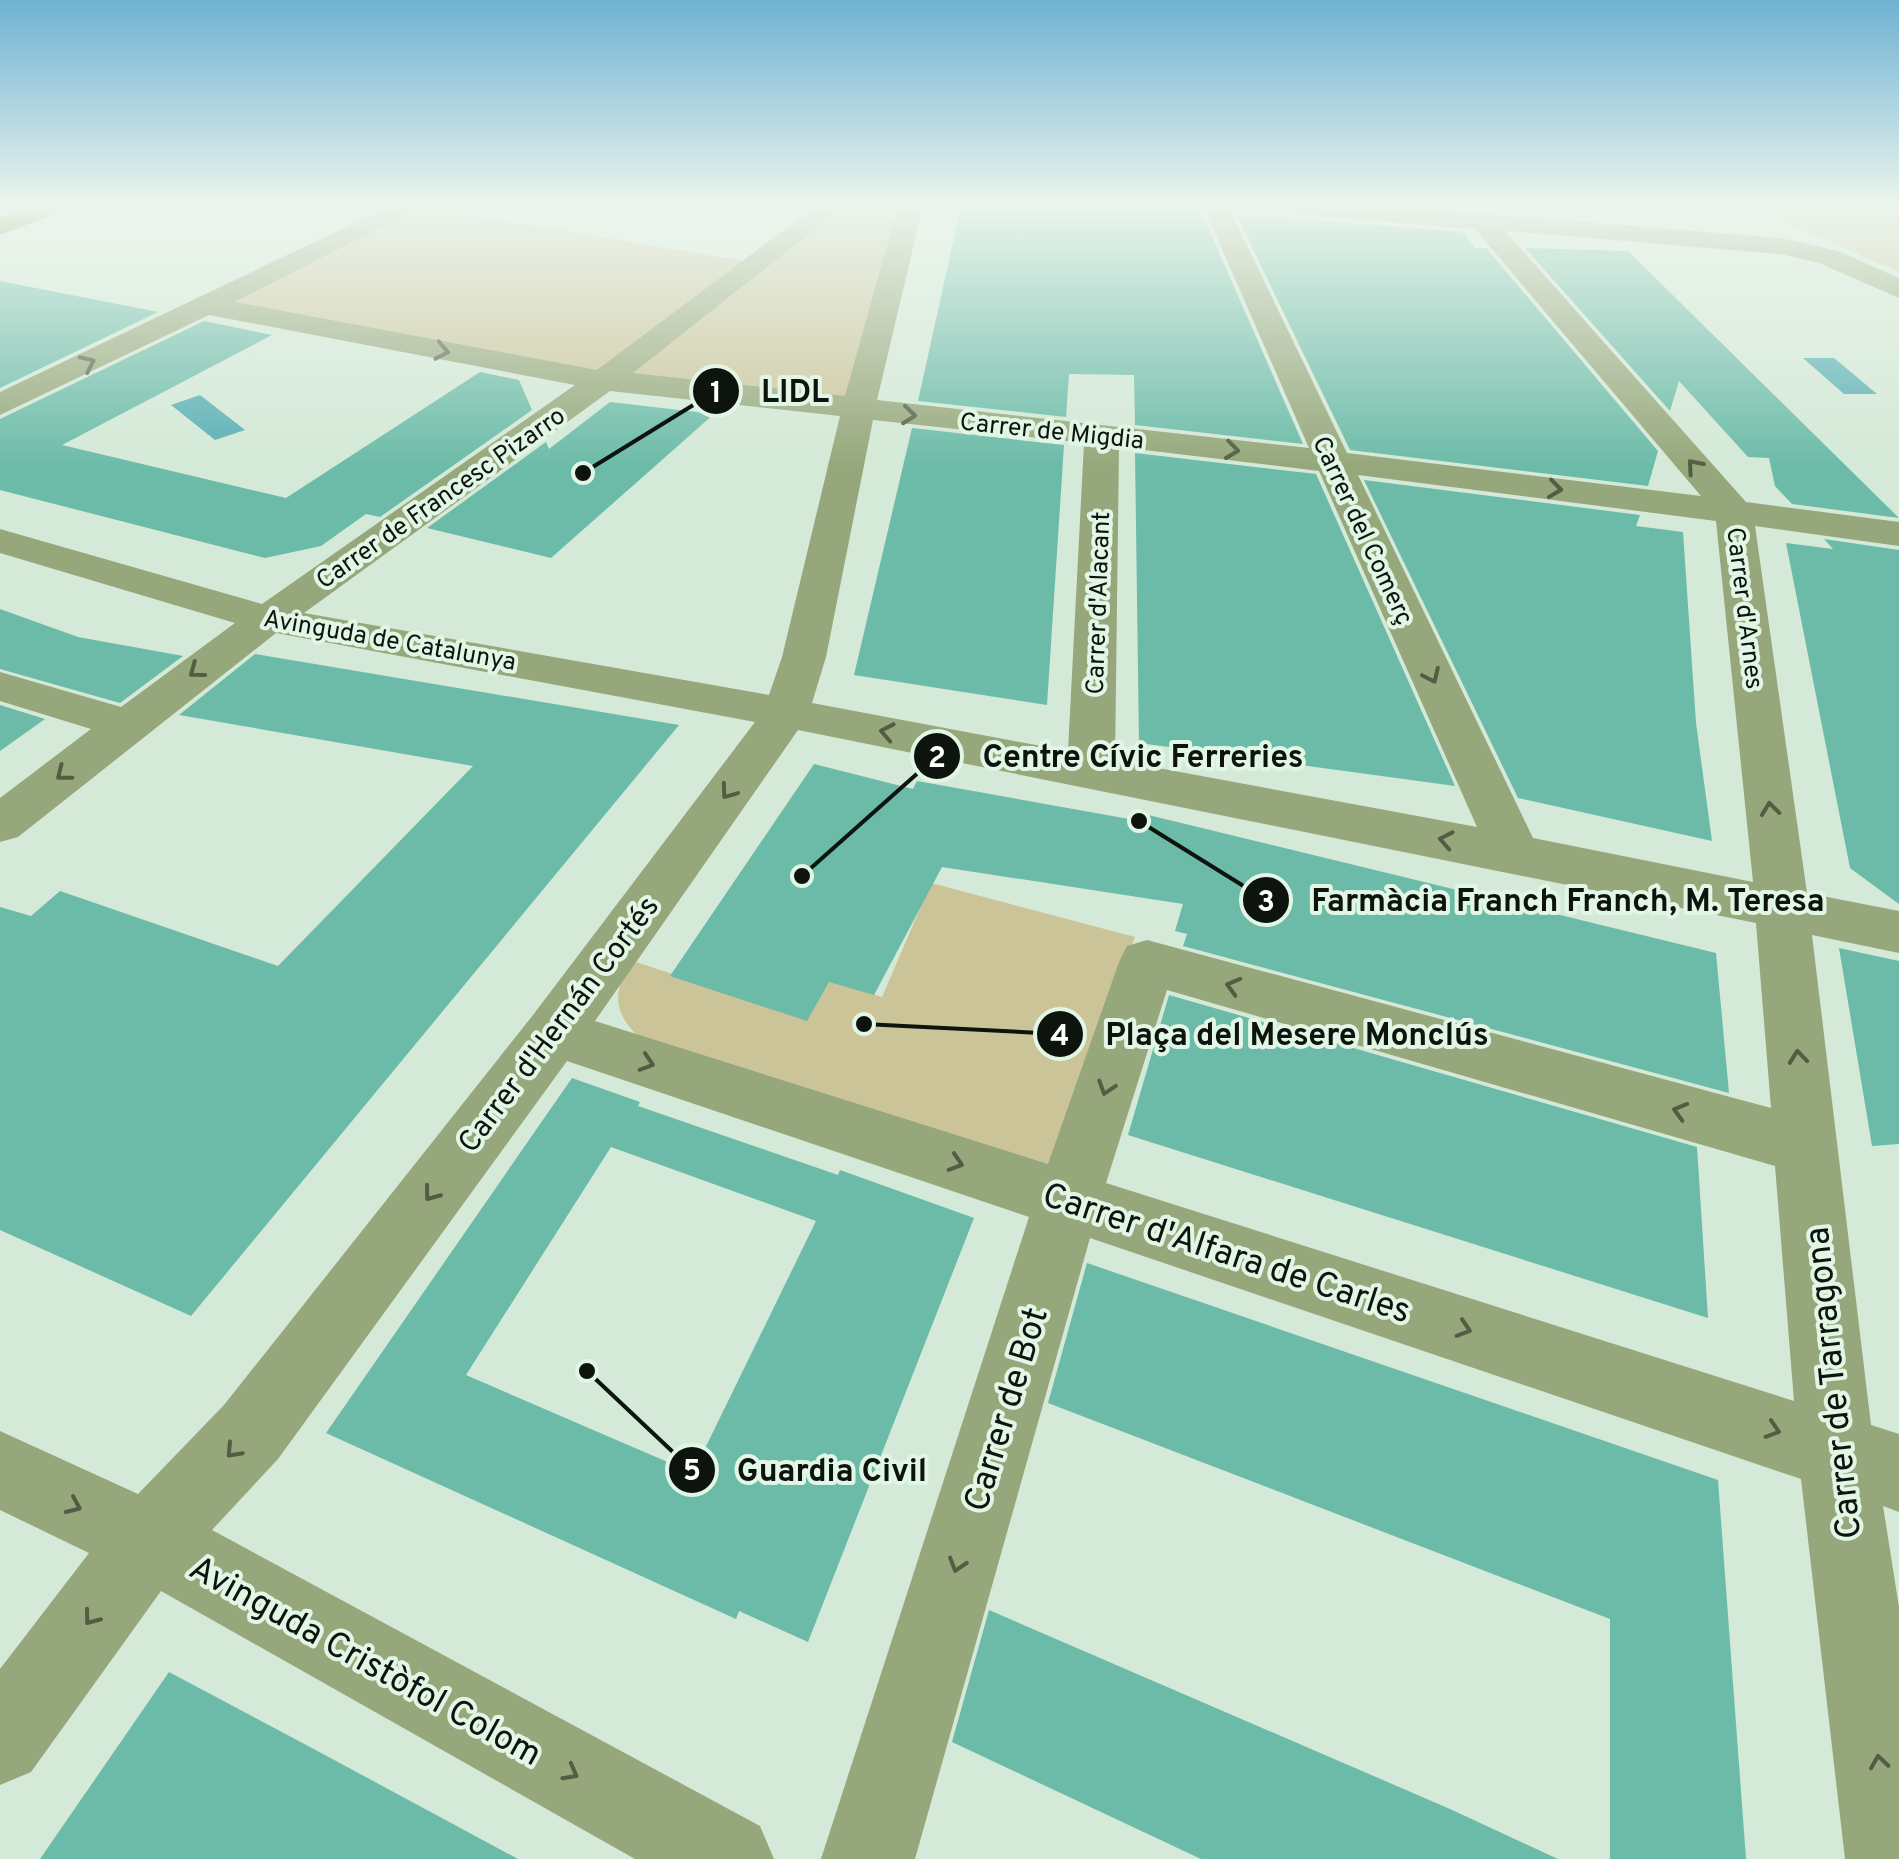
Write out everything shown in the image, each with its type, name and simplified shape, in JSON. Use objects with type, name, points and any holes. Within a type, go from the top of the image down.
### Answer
[{"type":"street","points":[[0,405],[236,293]]},
{"type":"street","name":"Carrer de Francesc Pizarro","points":[[0,824],[268,618],[603,381],[718,293]]},
{"type":"street","name":"Carrer d'Hernán Cortés","points":[[0,1740],[149,1540],[251,1432],[554,1032],[786,713],[804,657],[844,466],[890,293]]},
{"type":"street","name":"Carrer del Comerç","points":[[1254,293],[1514,853]]},
{"type":"street","name":"Carrer d'Arnes","points":[[1544,293],[1734,512],[1782,906]]},
{"type":"street","name":"Carrer de Migdia","points":[[209,306],[603,381],[666,384],[861,410],[1333,461],[1899,534]]},
{"type":"street","name":"Carrer d'Alacant","points":[[1092,772],[1102,434]]},
{"type":"street","name":"Avinguda de Catalunya","points":[[0,541],[268,618],[1514,853],[1899,932]]},
{"type":"street","points":[[0,686],[126,724]]},
{"type":"street","name":"Carrer de Tarragona","points":[[1782,906],[1808,1147],[1867,1462],[1892,1859]]},
{"type":"street","name":"Carrer de Bot","points":[[868,1859],[1068,1200],[1147,962],[1808,1147]]},
{"type":"street","name":"Carrer d'Alfara de Carles","points":[[554,1032],[1867,1462]]},
{"type":"street","name":"Avinguda Cristòfol Colom","points":[[0,1470],[149,1540],[726,1859]]},
{"type":"shaded area","points":[[236,293],[890,293],[861,410],[666,385],[209,306]]},
{"type":"shaded area","points":[[931,883],[1135,937],[1048,1171],[644,1042],[621,1014],[618,994],[633,961],[788,1012],[811,975],[882,997]]},
{"type":"water","points":[[1803,358],[1834,358],[1877,394],[1844,394]]},
{"type":"water","points":[[200,395],[245,430],[215,440],[171,405]]},
{"type":"building","points":[[0,293],[60,293],[158,312],[0,388]]},
{"type":"building","points":[[942,293],[1237,293],[1303,444],[1135,425],[1134,375],[1069,374],[1066,417],[918,401]]},
{"type":"building","points":[[1274,293],[1524,293],[1658,451],[1648,486],[1350,450]]},
{"type":"building","points":[[1565,293],[1670,293],[1899,518],[1792,504],[1775,486],[1769,458],[1748,457],[1679,381],[1670,411]]},
{"type":"building","points":[[204,321],[272,335],[62,445],[286,498],[480,372],[519,380],[532,410],[380,517],[366,514],[321,546],[265,558],[0,490],[0,419]]},
{"type":"building","points":[[610,402],[714,414],[551,558],[427,528],[546,442],[549,449]]},
{"type":"building","points":[[912,428],[1064,445],[1047,705],[854,675]]},
{"type":"building","points":[[1135,453],[1316,474],[1455,786],[1139,743]]},
{"type":"building","points":[[1364,480],[1640,515],[1636,526],[1683,532],[1696,723],[1712,841],[1518,798]]},
{"type":"building","points":[[1824,539],[1899,550],[1899,904],[1850,868],[1786,543],[1833,549]]},
{"type":"building","points":[[0,609],[78,637],[183,656],[120,703],[0,669]]},
{"type":"building","points":[[255,654],[679,725],[191,1316],[0,1230],[0,907],[31,916],[60,891],[278,966],[473,766],[179,715]]},
{"type":"building","points":[[0,705],[45,719],[0,751]]},
{"type":"building","points":[[814,764],[913,789],[917,781],[1140,821],[1140,813],[1716,953],[1729,1093],[1183,946],[1187,934],[1175,931],[1183,904],[942,867],[874,995],[829,982],[807,1021],[670,976]]},
{"type":"building","points":[[1839,948],[1899,961],[1899,1144],[1872,1146]]},
{"type":"building","points":[[1169,995],[1697,1147],[1708,1318],[1128,1135]]},
{"type":"building","points":[[572,1078],[640,1102],[638,1106],[838,1175],[840,1170],[974,1218],[808,1642],[739,1611],[736,1619],[326,1433]],"holes":[[[611,1147],[816,1221],[693,1473],[466,1375]]]},
{"type":"building","points":[[1087,1263],[1718,1480],[1746,1859],[1610,1859],[1610,1619],[1048,1403]]},
{"type":"building","points":[[989,1610],[1558,1859],[1201,1859],[952,1742]]},
{"type":"building","points":[[169,1672],[310,1747],[518,1859],[40,1859]]},
{"type":"place","name":"LIDL","points":[[583,473]]},
{"type":"place","name":"Farmàcia Franch Franch, M. Teresa","points":[[1139,821]]},
{"type":"place","name":"Centre Cívic Ferreries","points":[[802,876]]},
{"type":"place","name":"Plaça del Mesere Monclús","points":[[864,1024]]},
{"type":"place","name":"Guardia Civil","points":[[587,1371]]}]
